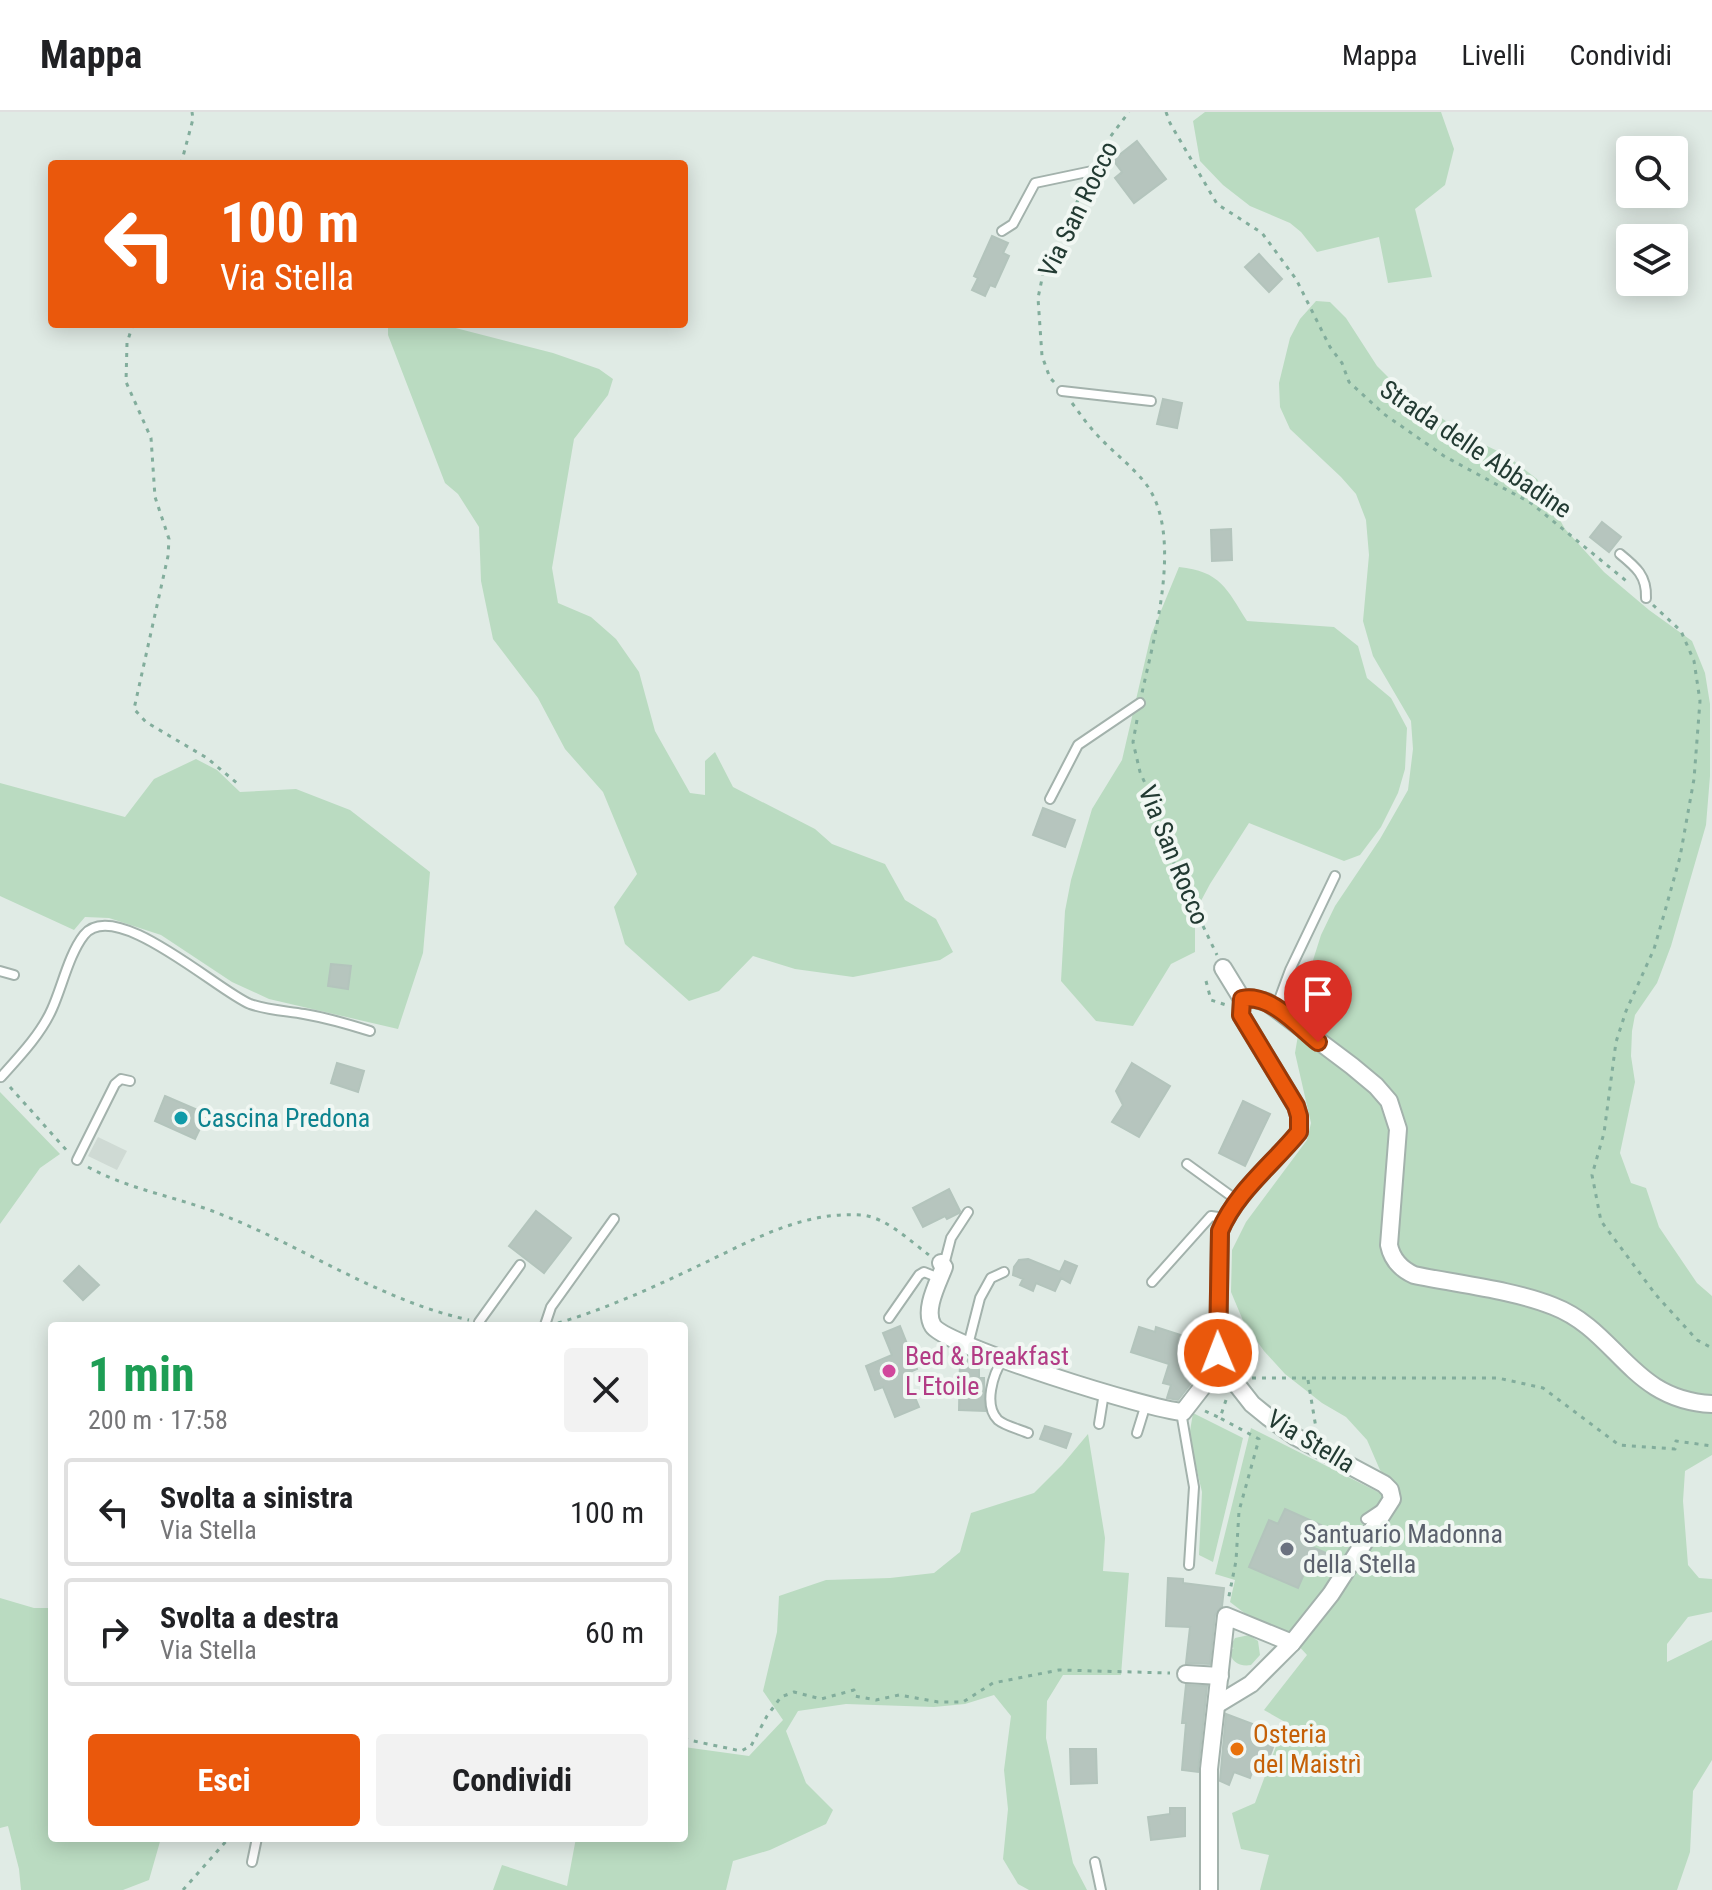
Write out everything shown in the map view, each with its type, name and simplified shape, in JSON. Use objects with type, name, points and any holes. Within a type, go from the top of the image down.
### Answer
[{"type":"street","points":[[1223,968],[1242,999],[1267,1002],[1352,1066],[1389,1101],[1398,1129],[1389,1245],[1391,1254],[1403,1270],[1554,1306],[1588,1327],[1642,1379],[1665,1394],[1684,1401],[1712,1404]]},
{"type":"street","name":"Via Stella","points":[[1242,999],[1241,1015],[1286,1087],[1296,1106],[1300,1124],[1299,1132],[1270,1162],[1225,1218],[1218,1245],[1218,1353],[1252,1404],[1322,1451],[1384,1484],[1392,1494],[1391,1501]]},
{"type":"street","points":[[941,1269],[930,1312],[931,1323],[939,1332],[968,1346],[1104,1392],[1181,1412],[1187,1410],[1207,1381],[1218,1353]]},
{"type":"street","points":[[1218,1704],[1251,1684],[1292,1643],[1331,1594],[1391,1501]]},
{"type":"street","points":[[1209,1890],[1209,1769],[1226,1616],[1292,1643]]},
{"type":"street","points":[[1179,1674],[1220,1676]]},
{"type":"lane","points":[[1002,231],[1013,224],[1035,183],[1092,171]]},
{"type":"lane","points":[[1062,391],[1151,401]]},
{"type":"lane","points":[[1620,554],[1637,568],[1645,580],[1646,598]]},
{"type":"lane","points":[[1050,799],[1078,745],[1140,700]]},
{"type":"lane","points":[[1283,1014],[1280,997],[1290,970],[1335,876]]},
{"type":"lane","points":[[1,1077],[20,1056],[51,1011],[84,934],[98,927],[113,928],[156,942],[225,991],[252,1004],[331,1019],[370,1031]]},
{"type":"lane","points":[[0,971],[14,975]]},
{"type":"lane","points":[[77,1160],[115,1084],[121,1079],[130,1081]]},
{"type":"lane","points":[[1187,1164],[1239,1201]]},
{"type":"lane","points":[[889,1318],[919,1275],[941,1269],[951,1238],[968,1212]]},
{"type":"lane","points":[[1152,1282],[1211,1216],[1225,1218]]},
{"type":"lane","points":[[546,1322],[551,1307],[614,1219]]},
{"type":"lane","points":[[479,1322],[520,1265]]},
{"type":"lane","points":[[968,1346],[980,1298],[991,1278],[1004,1272]]},
{"type":"lane","points":[[1004,1358],[995,1371],[992,1411],[1000,1422],[1028,1433]]},
{"type":"lane","points":[[1099,1424],[1104,1392]]},
{"type":"lane","points":[[1137,1433],[1146,1403]]},
{"type":"lane","points":[[1181,1412],[1194,1487],[1189,1565]]},
{"type":"lane","points":[[1366,1519],[1391,1501]]},
{"type":"lane","points":[[252,1862],[256,1842]]},
{"type":"lane","points":[[1095,1862],[1101,1890]]},
{"type":"path","points":[[182,160],[192,112]]},
{"type":"path","name":"Via San Rocco","points":[[1129,112],[1104,145],[1043,274],[1038,298],[1042,356],[1050,378],[1095,433],[1146,484],[1157,503],[1163,534],[1164,582],[1133,742],[1140,772],[1161,819],[1176,870],[1223,968]]},
{"type":"path","name":"Strada delle Abbadine","points":[[1166,112],[1217,204],[1262,233],[1296,279],[1330,347],[1342,363],[1349,382],[1384,414],[1444,456],[1531,503],[1681,631],[1694,661],[1700,701],[1694,779],[1680,857],[1654,949],[1626,1011],[1616,1042],[1604,1133],[1592,1175],[1601,1221],[1656,1295],[1697,1340],[1712,1348]]},
{"type":"path","points":[[132,328],[127,343],[126,382],[151,438],[155,497],[169,539],[168,556],[134,709],[146,722],[207,758],[238,784]]},
{"type":"path","points":[[1206,981],[1211,1000]]},
{"type":"path","points":[[1,1077],[55,1140],[77,1160],[122,1184],[225,1216],[398,1299],[479,1322]]},
{"type":"path","points":[[563,1322],[657,1285],[798,1221],[862,1215],[879,1219],[941,1269]]},
{"type":"path","points":[[1227,1604],[1236,1561],[1239,1511],[1259,1439],[1220,1418],[1234,1381],[1392,1376],[1498,1378],[1543,1388],[1619,1445],[1675,1449],[1676,1441],[1712,1446]]},
{"type":"path","points":[[1308,1380],[1322,1451]]},
{"type":"path","points":[[688,1740],[741,1751],[751,1746],[781,1697],[794,1692],[821,1699],[854,1690],[855,1696],[876,1700],[899,1695],[938,1702],[963,1702],[993,1683],[1059,1670],[1179,1674]]},
{"type":"path","points":[[183,1890],[225,1842]]},
{"type":"shaded area","points":[[98,1137],[127,1151],[117,1170],[88,1156]]},
{"type":"green space","points":[[1205,112],[1441,112],[1454,149],[1445,185],[1415,209],[1432,277],[1388,283],[1379,237],[1317,252],[1290,223],[1250,206],[1223,185],[1200,161],[1193,121]]},
{"type":"green space","points":[[1316,301],[1330,302],[1346,318],[1377,366],[1397,386],[1468,437],[1506,455],[1537,479],[1565,529],[1604,572],[1692,641],[1705,673],[1710,704],[1706,825],[1671,946],[1657,983],[1635,1015],[1631,1056],[1635,1082],[1620,1153],[1631,1183],[1646,1188],[1659,1227],[1697,1283],[1712,1296],[1712,1455],[1685,1471],[1683,1501],[1688,1565],[1699,1578],[1712,1579],[1712,1612],[1688,1617],[1667,1644],[1667,1662],[1712,1640],[1712,1760],[1693,1791],[1690,1852],[1677,1890],[1260,1890],[1269,1855],[1241,1849],[1232,1813],[1255,1803],[1285,1722],[1264,1710],[1307,1655],[1296,1643],[1342,1583],[1401,1496],[1380,1470],[1367,1440],[1346,1417],[1285,1374],[1264,1351],[1244,1323],[1231,1292],[1232,1250],[1246,1222],[1307,1140],[1311,1123],[1295,1053],[1308,976],[1321,935],[1335,906],[1380,839],[1408,790],[1413,749],[1411,721],[1373,656],[1363,621],[1369,555],[1366,520],[1356,494],[1290,429],[1280,407],[1279,383],[1290,338],[1300,319]]},
{"type":"green space","points":[[388,328],[456,328],[553,353],[599,369],[613,379],[608,395],[574,439],[552,568],[558,603],[591,617],[616,639],[639,672],[655,731],[690,793],[705,795],[705,761],[715,752],[733,787],[815,829],[832,844],[885,864],[905,900],[936,919],[953,952],[940,960],[853,977],[795,969],[753,956],[719,991],[689,1001],[625,944],[614,907],[637,874],[603,792],[565,749],[538,698],[493,639],[481,581],[479,527],[458,494],[445,483],[388,335]]},
{"type":"green space","points":[[1179,567],[1213,577],[1228,591],[1247,621],[1334,627],[1358,646],[1367,678],[1391,698],[1407,728],[1405,769],[1398,793],[1381,827],[1360,855],[1344,861],[1249,823],[1195,912],[1195,952],[1171,964],[1133,1026],[1096,1021],[1061,981],[1065,911],[1092,809],[1122,760],[1151,635]]},
{"type":"green space","points":[[196,759],[217,770],[240,792],[296,789],[350,810],[430,872],[423,953],[398,1029],[269,999],[232,982],[161,935],[109,918],[85,917],[74,930],[0,896],[0,783],[125,817],[154,779]]},
{"type":"green space","points":[[0,1092],[60,1154],[40,1168],[0,1224]]},
{"type":"green space","points":[[1193,1413],[1243,1438],[1213,1562],[1199,1555],[1202,1492],[1189,1437]]},
{"type":"green space","points":[[1251,1428],[1386,1496],[1293,1636],[1247,1615],[1230,1602],[1235,1580],[1215,1574]]},
{"type":"green space","points":[[1088,1434],[1105,1538],[1103,1571],[1129,1573],[1121,1675],[1063,1675],[1047,1701],[1046,1738],[1073,1863],[1087,1890],[1029,1890],[1018,1884],[1003,1859],[1008,1809],[1004,1770],[1011,1716],[994,1695],[965,1704],[934,1707],[846,1704],[798,1711],[786,1731],[806,1783],[833,1810],[826,1824],[770,1850],[733,1861],[726,1890],[493,1890],[502,1865],[567,1886],[575,1842],[688,1842],[688,1748],[749,1756],[783,1720],[763,1691],[777,1632],[779,1596],[826,1580],[934,1573],[960,1552],[971,1513],[1034,1493]]},
{"type":"green space","points":[[0,1598],[34,1608],[48,1608],[48,1842],[160,1842],[149,1880],[123,1890],[21,1890],[8,1826],[0,1828]]},
{"type":"green space","points":[[1249,1635],[1258,1641],[1260,1655],[1251,1665],[1243,1665],[1234,1661],[1230,1650],[1234,1648],[1230,1647],[1235,1638]]},
{"type":"building","points":[[1137,141],[1166,179],[1134,203],[1115,178],[1122,172],[1113,160]]},
{"type":"building","points":[[992,236],[1008,243],[1003,253],[1009,256],[995,287],[990,285],[985,296],[972,290],[978,278],[974,276]]},
{"type":"building","points":[[1259,254],[1282,279],[1269,292],[1245,267]]},
{"type":"building","points":[[1163,399],[1182,403],[1177,428],[1157,424]]},
{"type":"building","points":[[1602,522],[1621,537],[1609,552],[1590,537]]},
{"type":"building","points":[[1231,529],[1232,560],[1212,561],[1211,530]]},
{"type":"building","points":[[1043,808],[1075,820],[1065,847],[1033,835]]},
{"type":"building","points":[[331,964],[351,966],[348,989],[328,986]]},
{"type":"building","points":[[337,1063],[364,1071],[358,1092],[331,1083]]},
{"type":"building","points":[[1132,1063],[1170,1086],[1139,1137],[1112,1122],[1123,1105],[1116,1091]]},
{"type":"building","name":"Cascina Predona","points":[[165,1096],[207,1114],[195,1139],[155,1121]]},
{"type":"building","points":[[1243,1101],[1270,1114],[1245,1166],[1219,1153]]},
{"type":"building","points":[[949,1189],[959,1213],[923,1227],[913,1208]]},
{"type":"building","points":[[536,1211],[571,1238],[544,1273],[509,1246]]},
{"type":"building","points":[[1028,1259],[1060,1272],[1065,1261],[1077,1266],[1070,1283],[1061,1278],[1055,1291],[1036,1283],[1033,1291],[1020,1285],[1023,1279],[1013,1275],[1019,1260]]},
{"type":"building","points":[[79,1266],[99,1285],[83,1300],[64,1281]]},
{"type":"building","name":"Bed & Breakfast L'Etoile","points":[[900,1326],[917,1369],[905,1374],[919,1407],[895,1417],[883,1387],[875,1390],[866,1366],[892,1355],[883,1333]]},
{"type":"building","points":[[1139,1327],[1155,1332],[1156,1327],[1205,1343],[1192,1382],[1178,1400],[1167,1398],[1171,1385],[1163,1383],[1169,1364],[1131,1352]]},
{"type":"building","points":[[960,1358],[979,1362],[979,1378],[984,1378],[985,1411],[959,1410]]},
{"type":"building","points":[[1045,1426],[1071,1434],[1066,1448],[1040,1439]]},
{"type":"building","name":"Santuario Madonna della Stella","points":[[1285,1509],[1321,1525],[1312,1547],[1333,1556],[1325,1576],[1306,1569],[1298,1588],[1249,1567],[1269,1520],[1278,1524]]},
{"type":"building","points":[[1168,1578],[1224,1588],[1222,1606],[1215,1615],[1210,1664],[1186,1663],[1190,1627],[1166,1626]]},
{"type":"building","points":[[1186,1685],[1207,1686],[1198,1772],[1182,1770]]},
{"type":"building","points":[[1226,1714],[1266,1729],[1263,1737],[1275,1742],[1267,1763],[1257,1759],[1250,1778],[1234,1772],[1229,1785],[1220,1781]]},
{"type":"building","points":[[1070,1749],[1096,1749],[1097,1783],[1071,1784]]},
{"type":"building","points":[[1170,1808],[1185,1808],[1185,1836],[1151,1840],[1148,1817],[1170,1814]]},
{"type":"place","name":"Cascina Predona","points":[[181,1118]]},
{"type":"place","name":"Bed & Breakfast L'Etoile","points":[[889,1371]]},
{"type":"place","name":"Santuario Madonna della Stella","points":[[1287,1549]]},
{"type":"place","name":"Osteria del Maistrì","points":[[1237,1749]]},
{"type":"route","points":[[1218,1353],[1220,1231],[1225,1218],[1270,1162],[1299,1132],[1300,1124],[1296,1106],[1286,1087],[1241,1015],[1242,999],[1267,1002],[1318,1042]]}]
